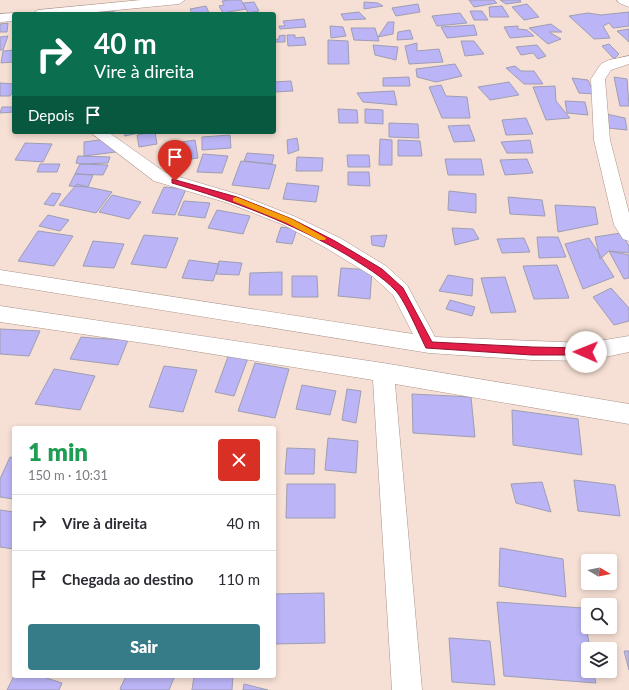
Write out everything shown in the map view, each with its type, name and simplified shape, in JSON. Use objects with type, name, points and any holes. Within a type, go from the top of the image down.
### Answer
[{"type":"street","points":[[63,12],[179,0]]},
{"type":"street","points":[[622,0],[629,3]]},
{"type":"street","points":[[0,18],[12,17]]},
{"type":"street","points":[[629,60],[613,63],[601,70],[598,79],[602,140],[623,225],[629,235]]},
{"type":"street","points":[[101,134],[160,177],[234,199],[290,221],[333,243],[379,271],[400,290],[429,345]]},
{"type":"street","points":[[0,277],[429,345],[532,351],[586,352],[629,344]]},
{"type":"street","points":[[0,314],[383,372],[629,414]]},
{"type":"street","points":[[383,372],[407,690]]},
{"type":"building","points":[[241,0],[246,9],[222,12],[219,6],[224,5],[222,1]]},
{"type":"building","points":[[469,0],[494,0],[497,3],[474,7]]},
{"type":"building","points":[[500,0],[520,0],[521,2],[506,4]]},
{"type":"building","points":[[254,2],[259,11],[248,12],[243,3]]},
{"type":"building","points":[[364,2],[378,3],[383,6],[364,9]]},
{"type":"building","points":[[418,4],[420,12],[396,16],[392,8]]},
{"type":"building","points":[[527,4],[539,17],[524,20],[512,7]]},
{"type":"building","points":[[206,6],[209,12],[191,12],[190,9]]},
{"type":"building","points":[[502,6],[509,17],[490,17],[489,7]]},
{"type":"building","points":[[470,11],[482,11],[488,20],[474,20]]},
{"type":"building","points":[[359,12],[366,19],[344,20],[341,14]]},
{"type":"building","points":[[629,12],[629,26],[613,28],[609,23],[603,26],[610,38],[594,39],[569,16],[588,13],[601,15]]},
{"type":"building","points":[[460,13],[467,23],[437,26],[432,16]]},
{"type":"building","points":[[304,19],[306,27],[280,29],[279,26],[285,26],[283,21]]},
{"type":"building","points":[[388,22],[394,22],[393,34],[378,37]]},
{"type":"building","points":[[8,23],[7,32],[0,32],[0,24]]},
{"type":"building","points":[[551,24],[562,32],[549,32],[561,39],[548,44],[529,28]]},
{"type":"building","points":[[474,25],[477,35],[447,38],[441,27]]},
{"type":"building","points":[[330,26],[343,27],[346,36],[331,38]]},
{"type":"building","points":[[518,26],[518,29],[527,30],[534,36],[510,38],[504,27]]},
{"type":"building","points":[[351,28],[375,28],[379,41],[354,40]]},
{"type":"building","points":[[629,29],[629,42],[617,31]]},
{"type":"building","points":[[410,30],[413,39],[397,40],[398,32]]},
{"type":"building","points":[[285,35],[285,42],[276,42],[276,40],[279,39],[279,36]]},
{"type":"building","points":[[287,35],[295,35],[295,38],[304,37],[306,45],[288,46]]},
{"type":"building","points":[[8,36],[3,50],[0,50],[0,37]]},
{"type":"building","points":[[328,40],[348,41],[349,64],[328,64]]},
{"type":"building","points":[[461,41],[474,41],[484,54],[465,56]]},
{"type":"building","points":[[417,43],[417,51],[439,49],[443,62],[409,64],[405,46]]},
{"type":"building","points":[[609,44],[619,54],[614,59],[602,46]]},
{"type":"building","points":[[373,45],[398,47],[396,60],[375,55]]},
{"type":"building","points":[[537,45],[546,56],[538,59],[533,53],[521,55],[516,47]]},
{"type":"building","points":[[12,50],[12,62],[1,63],[3,51]]},
{"type":"building","points":[[455,64],[462,76],[436,82],[417,77],[416,69]]},
{"type":"building","points":[[515,66],[521,71],[534,71],[543,84],[524,84],[506,68]]},
{"type":"building","points":[[409,77],[410,86],[383,86],[383,78]]},
{"type":"building","points":[[614,77],[627,79],[629,106],[620,106]]},
{"type":"building","points":[[572,78],[588,80],[594,94],[579,93]]},
{"type":"building","points":[[291,81],[293,91],[276,92],[276,82]]},
{"type":"building","points":[[509,82],[519,95],[490,100],[478,87]]},
{"type":"building","points":[[0,83],[12,84],[12,93],[10,96],[0,96]]},
{"type":"building","points":[[441,85],[446,96],[467,97],[470,118],[442,118],[429,87]]},
{"type":"building","points":[[555,86],[556,101],[570,118],[546,120],[533,87]]},
{"type":"building","points":[[394,91],[397,105],[363,102],[357,93]]},
{"type":"building","points":[[565,101],[585,102],[588,115],[567,113]]},
{"type":"building","points":[[2,107],[12,107],[12,112],[0,113]]},
{"type":"building","points":[[338,109],[357,110],[358,123],[339,123]]},
{"type":"building","points":[[365,109],[383,110],[383,124],[365,123]]},
{"type":"building","points":[[606,114],[625,118],[627,130],[608,128]]},
{"type":"building","points":[[526,118],[533,134],[506,135],[502,120]]},
{"type":"building","points":[[389,123],[418,124],[419,138],[389,137]]},
{"type":"building","points":[[469,125],[475,141],[454,142],[448,126]]},
{"type":"building","points":[[155,134],[157,144],[139,147],[137,135]]},
{"type":"building","points":[[230,135],[231,148],[202,150],[202,137]]},
{"type":"building","points":[[115,138],[116,152],[84,156],[84,142]]},
{"type":"building","points":[[297,138],[299,150],[288,154],[287,140]]},
{"type":"building","points":[[380,139],[392,140],[392,165],[379,165]]},
{"type":"building","points":[[195,140],[198,158],[185,160],[182,142]]},
{"type":"building","points":[[398,140],[420,141],[422,156],[398,156]]},
{"type":"building","points":[[530,140],[533,153],[507,153],[501,142]]},
{"type":"building","points":[[25,143],[52,144],[43,162],[15,160]]},
{"type":"building","points":[[247,153],[274,155],[272,164],[244,161]]},
{"type":"building","points":[[203,154],[228,156],[222,173],[197,172]]},
{"type":"building","points":[[347,155],[369,155],[370,167],[348,167]]},
{"type":"building","points":[[78,156],[110,157],[108,163],[80,164],[76,163]]},
{"type":"building","points":[[297,157],[323,158],[322,171],[296,171]]},
{"type":"building","points":[[445,159],[481,159],[484,175],[448,175]]},
{"type":"building","points":[[527,159],[533,173],[505,175],[500,160]]},
{"type":"building","points":[[241,161],[276,165],[269,189],[232,185]]},
{"type":"building","points":[[40,164],[60,164],[57,172],[37,172]]},
{"type":"building","points":[[80,164],[108,165],[103,175],[75,174]]},
{"type":"building","points":[[348,172],[369,172],[370,186],[348,185]]},
{"type":"building","points":[[75,174],[93,175],[88,187],[69,186]]},
{"type":"building","points":[[287,183],[319,186],[316,202],[283,199]]},
{"type":"building","points":[[77,184],[112,192],[96,213],[59,205]]},
{"type":"building","points":[[164,187],[186,189],[175,215],[152,213]]},
{"type":"building","points":[[449,191],[476,194],[476,213],[448,210]]},
{"type":"building","points":[[52,193],[61,194],[54,206],[44,204]]},
{"type":"building","points":[[112,195],[141,202],[129,219],[99,212]]},
{"type":"building","points":[[508,197],[542,200],[545,216],[510,214]]},
{"type":"building","points":[[184,201],[210,203],[205,218],[178,215]]},
{"type":"building","points":[[555,205],[595,207],[598,224],[558,232]]},
{"type":"building","points":[[217,210],[250,216],[243,234],[208,228]]},
{"type":"building","points":[[48,215],[69,220],[60,231],[39,226]]},
{"type":"building","points":[[281,227],[297,229],[292,244],[276,242]]},
{"type":"building","points":[[452,228],[473,229],[479,239],[455,245]]},
{"type":"building","points":[[38,231],[73,236],[54,266],[18,261]]},
{"type":"building","points":[[621,233],[629,246],[629,253],[609,251],[600,259],[595,237]]},
{"type":"building","points":[[144,235],[178,238],[166,268],[131,264]]},
{"type":"building","points":[[387,235],[384,247],[372,245],[371,236]]},
{"type":"building","points":[[537,237],[558,237],[566,257],[539,258]]},
{"type":"building","points":[[524,238],[530,252],[502,253],[497,239]]},
{"type":"building","points":[[589,238],[614,277],[583,289],[565,244]]},
{"type":"building","points":[[93,241],[124,244],[114,268],[83,266]]},
{"type":"building","points":[[609,251],[629,255],[629,278],[624,279]]},
{"type":"building","points":[[189,260],[219,264],[213,281],[182,278]]},
{"type":"building","points":[[219,261],[242,263],[239,275],[216,274]]},
{"type":"building","points":[[557,265],[569,298],[534,299],[523,266]]},
{"type":"building","points":[[341,268],[372,270],[370,299],[338,296]]},
{"type":"building","points":[[282,272],[282,295],[249,295],[250,273]]},
{"type":"building","points":[[448,275],[473,279],[472,296],[439,291]]},
{"type":"building","points":[[292,276],[317,276],[318,297],[292,297]]},
{"type":"building","points":[[505,277],[516,312],[491,313],[481,278]]},
{"type":"building","points":[[611,288],[629,308],[629,321],[614,325],[593,297]]},
{"type":"building","points":[[450,300],[475,307],[472,316],[446,309]]},
{"type":"building","points":[[0,329],[40,331],[29,356],[0,354]]},
{"type":"building","points":[[81,337],[128,340],[118,365],[70,359]]},
{"type":"building","points":[[229,354],[248,358],[234,396],[215,392]]},
{"type":"building","points":[[255,363],[289,369],[275,418],[238,411]]},
{"type":"building","points":[[164,366],[197,370],[183,412],[149,407]]},
{"type":"building","points":[[54,369],[95,376],[80,410],[35,404]]},
{"type":"building","points":[[302,385],[336,391],[330,415],[296,409]]},
{"type":"building","points":[[347,389],[361,391],[356,423],[342,420]]},
{"type":"building","points":[[412,394],[471,397],[475,437],[413,433]]},
{"type":"building","points":[[512,410],[578,419],[582,455],[513,445]]},
{"type":"building","points":[[328,438],[358,441],[356,473],[325,470]]},
{"type":"building","points":[[287,448],[315,449],[314,474],[285,474]]},
{"type":"building","points":[[10,457],[12,458],[12,499],[0,497],[0,479]]},
{"type":"building","points":[[574,480],[615,485],[620,516],[578,511]]},
{"type":"building","points":[[542,482],[551,512],[516,503],[511,484]]},
{"type":"building","points":[[287,484],[335,484],[335,518],[286,518]]},
{"type":"building","points":[[0,510],[12,512],[12,549],[0,547]]},
{"type":"building","points":[[500,548],[563,559],[566,597],[499,586]]},
{"type":"building","points":[[324,593],[325,643],[276,644],[276,594]]},
{"type":"building","points":[[497,602],[581,608],[581,634],[587,634],[589,642],[581,642],[581,678],[595,678],[596,683],[504,676]]},
{"type":"building","points":[[449,638],[490,641],[495,685],[452,682]]},
{"type":"building","points":[[624,651],[629,651],[629,670]]},
{"type":"building","points":[[13,678],[46,678],[62,683],[59,690],[7,690]]},
{"type":"building","points":[[125,678],[174,678],[169,690],[120,689]]},
{"type":"building","points":[[194,678],[233,678],[232,690],[192,690]]},
{"type":"building","points":[[244,684],[268,690],[243,690]]},
{"type":"slow traffic","points":[[236,200],[290,221],[322,238]]},
{"type":"route","points":[[175,181],[234,199],[290,221],[333,243],[379,271],[400,290],[429,345],[532,351],[586,352]]}]
